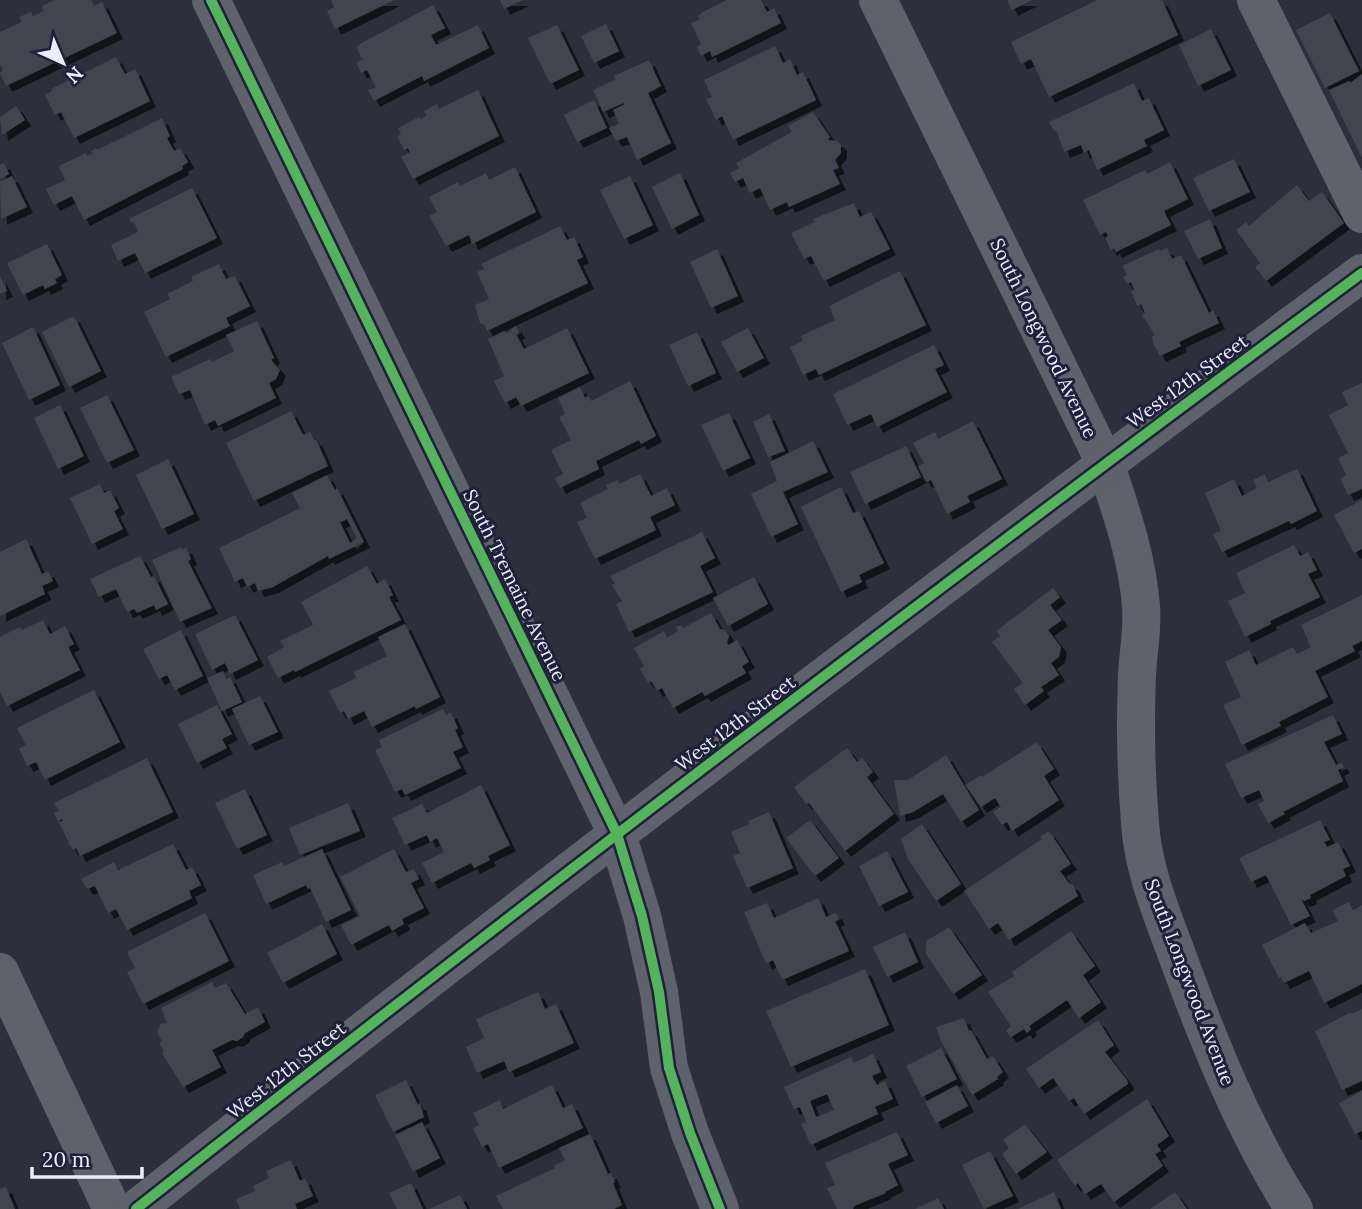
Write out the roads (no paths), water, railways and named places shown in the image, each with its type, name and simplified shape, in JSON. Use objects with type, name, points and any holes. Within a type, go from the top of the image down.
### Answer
[{"type":"street","name":"South Tremaine Avenue","points":[[211,0],[617,834],[642,916],[659,992],[669,1068],[690,1133],[720,1209]]},
{"type":"street","name":"South Longwood Avenue","points":[[878,0],[1105,463],[1131,541],[1141,609],[1136,765],[1140,826],[1150,883],[1194,1004],[1230,1087],[1266,1165],[1294,1209]]},
{"type":"street","points":[[1256,0],[1362,214]]},
{"type":"street","name":"West 12th Street","points":[[136,1209],[617,834],[1105,463],[1362,273]]},
{"type":"street","points":[[0,972],[112,1209]]}]
